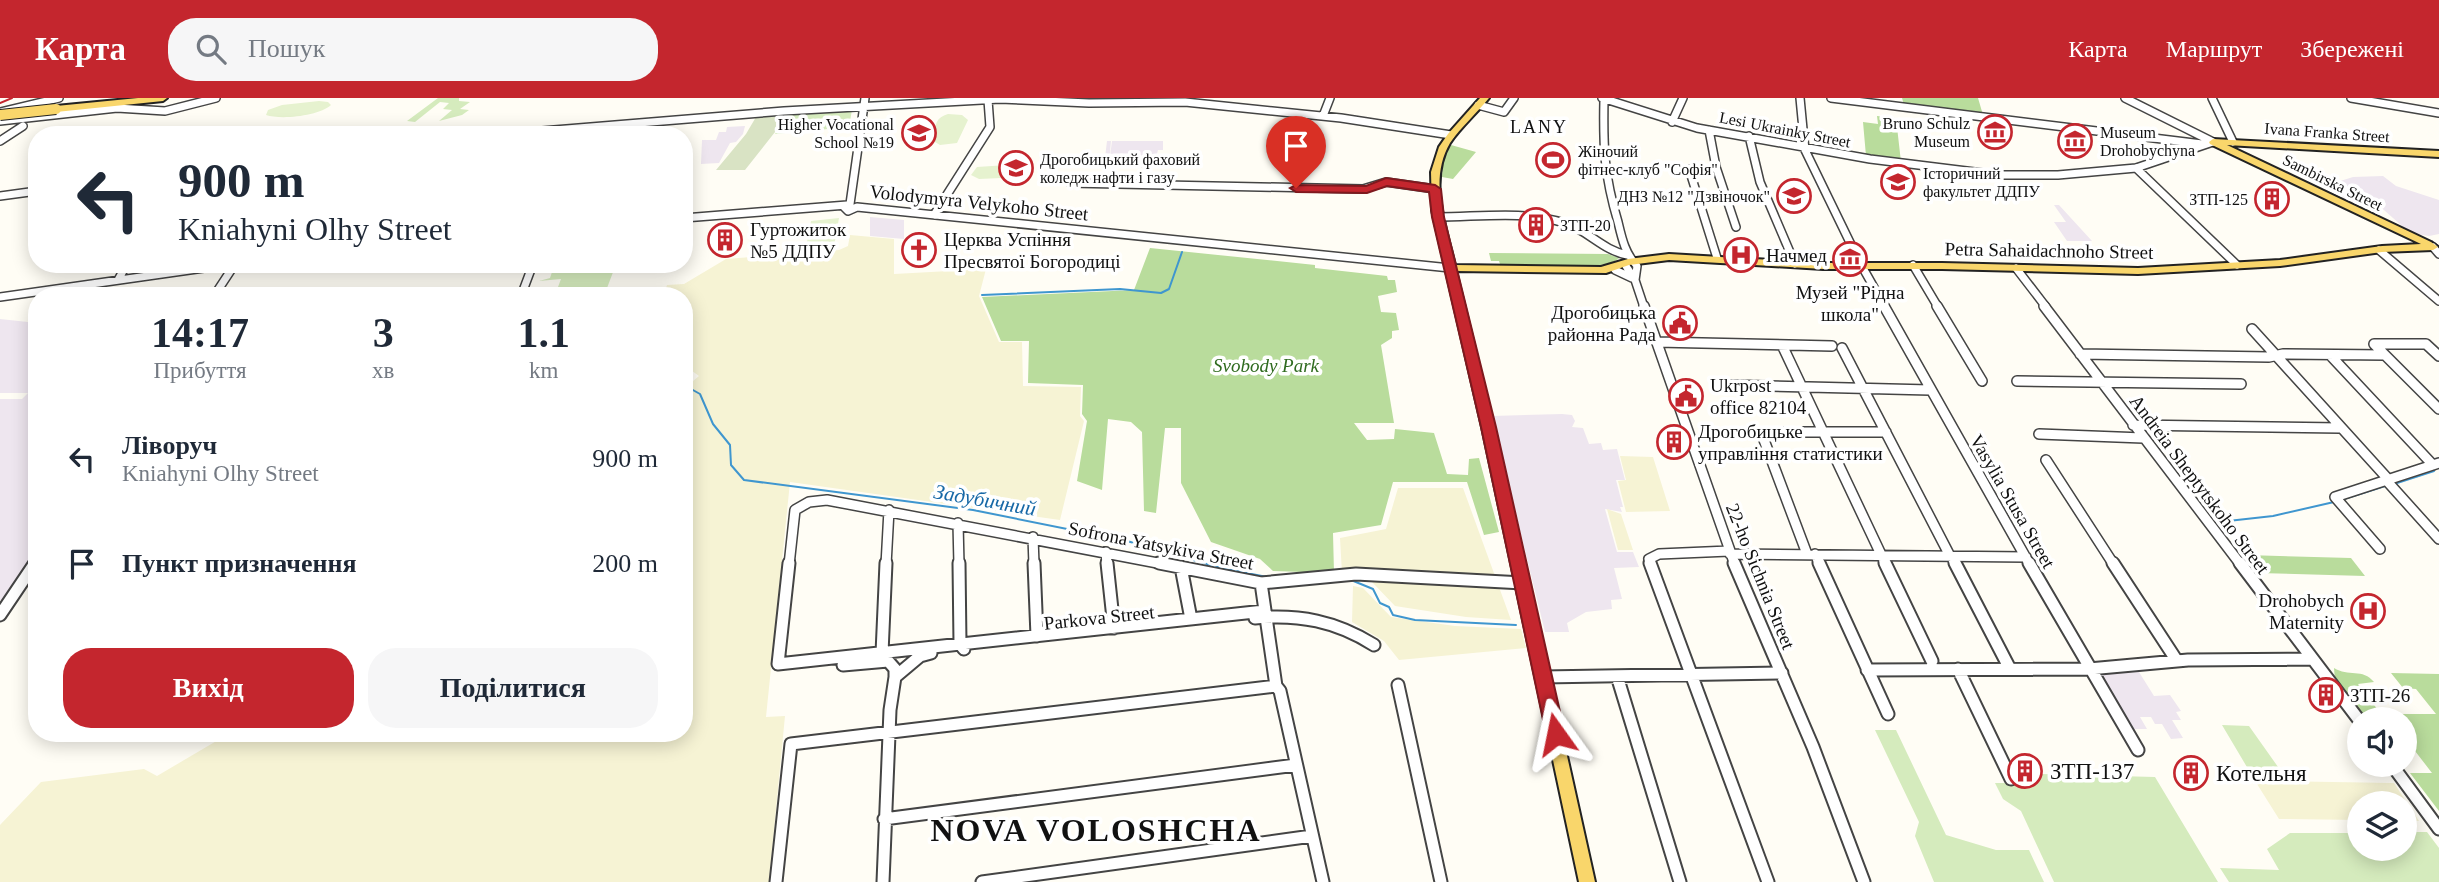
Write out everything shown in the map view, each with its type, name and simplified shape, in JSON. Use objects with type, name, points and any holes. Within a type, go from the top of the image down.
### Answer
[{"type":"main road","points":[[0,114],[163,98]]},
{"type":"main road","points":[[1481,102],[1451,135],[1436,160],[1438,217],[1587,882]]},
{"type":"main road","name":"Ivana Franka Street","points":[[2210,143],[2233,142],[2439,154]]},
{"type":"main road","name":"Sambirska Street","points":[[2210,143],[2437,250]]},
{"type":"main road","name":"Petra Sahaidachnoho Street","points":[[1630,265],[1661,258],[1717,258],[1862,267],[1913,265],[2138,271],[2237,265],[2379,250],[2437,250]]},
{"type":"main road","points":[[1630,265],[1661,258]]},
{"type":"main road","name":"Volodymyra Velykoho Street","points":[[1450,268],[1601,270],[1630,265]]},
{"type":"street","points":[[0,114],[59,98]]},
{"type":"street","points":[[170,111],[181,105],[179,98]]},
{"type":"street","points":[[0,121],[117,108],[170,111],[216,98]]},
{"type":"street","points":[[1323,116],[1330,98]]},
{"type":"street","points":[[1481,102],[1504,112],[1514,98]]},
{"type":"street","name":"Lesi Ukrainky Street","points":[[1603,98],[1672,122],[1709,130],[1916,166],[2014,176],[2086,174],[2136,167],[2210,143]]},
{"type":"street","name":"22-ho Sichnia Street","points":[[1603,98],[1606,181],[1630,265],[1729,553],[1782,673],[1864,882]]},
{"type":"street","points":[[1672,122],[1683,98]]},
{"type":"street","name":"Vasylia Stusa Street","points":[[1800,98],[1805,147],[1862,267],[2089,669],[2138,750]]},
{"type":"street","name":"Ivana Franka Street","points":[[1831,98],[2210,143]]},
{"type":"street","points":[[2124,98],[2210,143]]},
{"type":"street","points":[[2212,98],[2233,142]]},
{"type":"street","points":[[2351,98],[2439,113]]},
{"type":"street","points":[[934,215],[990,127],[988,100]]},
{"type":"street","points":[[578,126],[865,102],[1138,100],[1323,116],[1451,135]]},
{"type":"street","points":[[850,206],[865,102]]},
{"type":"street","points":[[0,141],[23,126]]},
{"type":"street","points":[[1709,130],[1716,167],[1736,227]]},
{"type":"street","points":[[1749,136],[1760,182],[1795,264]]},
{"type":"street","points":[[2136,167],[2237,265]]},
{"type":"street","points":[[1689,169],[1717,258]]},
{"type":"street","points":[[1070,183],[1363,189],[1386,182],[1435,189]]},
{"type":"street","points":[[0,195],[28,192]]},
{"type":"street","name":"Volodymyra Velykoho Street","points":[[693,217],[850,206],[1450,268]]},
{"type":"street","points":[[1438,217],[1552,219],[1578,229],[1630,265],[1635,280]]},
{"type":"street","points":[[2379,250],[2439,301]]},
{"type":"street","points":[[1913,265],[1982,381]]},
{"type":"street","name":"Andreia Sheptytskoho Street","points":[[2016,268],[2349,707]]},
{"type":"street","points":[[118,280],[122,273]]},
{"type":"street","points":[[69,287],[168,273]]},
{"type":"street","points":[[0,297],[28,293]]},
{"type":"street","points":[[2252,329],[2439,539]]},
{"type":"street","points":[[1657,342],[1837,347],[1863,388],[2010,669]]},
{"type":"street","points":[[2439,356],[2427,344],[2374,344],[2439,409]]},
{"type":"street","points":[[1782,345],[1932,661]]},
{"type":"street","points":[[2080,354],[2385,355]]},
{"type":"street","points":[[2330,355],[2436,466],[2335,497],[2380,549]]},
{"type":"street","points":[[2017,381],[2241,384]]},
{"type":"street","points":[[1725,385],[1930,390]]},
{"type":"street","points":[[2133,425],[2340,428]]},
{"type":"street","points":[[1886,432],[1761,432],[1811,554],[1888,715]]},
{"type":"street","points":[[2039,434],[2143,438]]},
{"type":"street","points":[[2046,460],[2177,661]]},
{"type":"street","name":"Sofrona Yatsykiva Street","points":[[778,664],[795,510],[798,506],[838,500],[1261,583],[1356,574],[1522,583]]},
{"type":"street","points":[[883,882],[890,709],[895,677],[895,668],[885,657],[888,510]]},
{"type":"street","points":[[958,523],[963,647]]},
{"type":"street","points":[[1033,537],[1037,636]]},
{"type":"street","points":[[1106,552],[1114,628]]},
{"type":"street","points":[[1768,882],[1649,559],[1659,554],[1729,553],[2026,557]]},
{"type":"street","points":[[1181,567],[1191,619]]},
{"type":"street","points":[[0,615],[28,573]]},
{"type":"street","points":[[1261,583],[1276,687],[1280,691],[1323,882]]},
{"type":"street","name":"Parkova Street","points":[[843,665],[963,647],[1264,614]]},
{"type":"street","name":"Parkova Street","points":[[895,677],[925,653],[1037,636],[1264,614],[1325,620],[1358,634],[1374,645]]},
{"type":"street","name":"Parkova Street","points":[[778,664],[885,657]]},
{"type":"street","points":[[1867,670],[2089,669],[2177,661],[2311,659]]},
{"type":"street","points":[[1958,669],[2011,779]]},
{"type":"street","points":[[1543,677],[1782,673]]},
{"type":"street","points":[[1617,676],[1680,882]]},
{"type":"street","points":[[1398,685],[1441,882]]},
{"type":"street","points":[[776,882],[791,744],[1276,687]]},
{"type":"street","points":[[884,819],[1296,765]]},
{"type":"street","points":[[2401,777],[2439,829]]},
{"type":"street","points":[[982,882],[1312,836]]},
{"type":"shaded area","points":[[745,126],[743,134],[736,142],[730,143],[719,163],[701,164],[702,140],[716,140],[719,132],[726,132],[727,127]]},
{"type":"shaded area","points":[[1107,141],[1111,141],[1109,164],[1112,141],[1163,141],[1163,150],[1158,150],[1153,168],[1104,166]]},
{"type":"shaded area","points":[[2383,176],[2396,186],[2439,200],[2439,234],[2429,236],[2410,233],[2376,203],[2348,201],[2334,190],[2336,189],[2331,184],[2353,177]]},
{"type":"shaded area","points":[[2054,205],[2059,205],[2092,241],[2067,241],[2054,222],[2066,222]]},
{"type":"shaded area","points":[[870,217],[904,220],[904,239],[870,236]]},
{"type":"shaded area","points":[[850,235],[894,239],[894,274],[986,269],[979,296],[999,342],[1022,342],[1023,386],[1081,387],[1080,416],[1084,421],[1060,520],[790,482],[766,717],[785,716],[769,882],[0,882],[0,825],[41,782],[144,769],[157,776],[215,742],[693,742],[693,381],[699,376],[693,372],[693,287],[667,285],[684,284],[726,259],[839,250],[848,246]]},
{"type":"shaded area","points":[[0,319],[28,322],[28,393],[0,393]]},
{"type":"shaded area","points":[[28,393],[28,563],[3,600],[0,600],[0,399],[22,399]]},
{"type":"shaded area","points":[[1572,415],[1575,421],[1572,427],[1583,428],[1589,444],[1601,443],[1603,450],[1617,449],[1625,480],[1616,480],[1622,512],[1605,509],[1617,552],[1633,552],[1639,567],[1614,568],[1622,599],[1611,600],[1612,609],[1586,612],[1567,623],[1569,632],[1545,632],[1492,416]]},
{"type":"shaded area","points":[[1620,456],[1653,457],[1670,511],[1626,512],[1618,481],[1626,480]]},
{"type":"shaded area","points":[[1398,488],[1463,488],[1511,620],[1466,617],[1395,606],[1372,582],[1342,573],[1340,538],[1386,529]]},
{"type":"shaded area","points":[[1607,509],[1621,514],[1633,550],[1618,550]]},
{"type":"shaded area","points":[[1353,586],[1363,588],[1391,617],[1455,626],[1521,629],[1526,648],[1399,660],[1384,641],[1352,622]]},
{"type":"shaded area","points":[[2139,672],[2154,696],[2170,695],[2181,711],[2176,712],[2181,720],[2172,720],[2183,738],[2171,739],[2162,724],[2155,724],[2151,717],[2140,717],[2147,729],[2131,729],[2097,674]]},
{"type":"shaded area","points":[[2268,781],[2394,783],[2399,791],[2347,791],[2347,820],[2279,819],[2257,784],[2269,784]]},
{"type":"green space","points":[[438,98],[459,98],[459,101],[470,102],[460,109],[469,110],[462,115],[439,121],[452,110],[443,109],[449,103],[440,102],[415,122],[407,121]]},
{"type":"green space","points":[[1902,98],[1978,98],[1983,115],[1904,105]]},
{"type":"green space","points":[[319,101],[331,105],[318,112],[300,116],[266,115],[268,110],[282,105]]},
{"type":"green space","points":[[852,110],[849,127],[775,134],[789,114]]},
{"type":"green space","points":[[790,113],[745,170],[716,170],[746,134],[756,117]]},
{"type":"green space","points":[[948,114],[962,115],[968,120],[957,143],[940,145],[935,142],[936,125],[940,118]]},
{"type":"green space","points":[[1877,116],[1896,118],[1901,162],[1866,156],[1863,122],[1878,124]]},
{"type":"green space","points":[[1451,145],[1476,152],[1453,179],[1442,177],[1443,159]]},
{"type":"green space","points":[[1023,164],[1029,170],[1024,177],[979,179],[971,175],[977,167]]},
{"type":"green space","points":[[839,218],[834,246],[806,247],[811,221]]},
{"type":"green space","name":"Svobody Park","points":[[1150,248],[1315,265],[1315,268],[1387,276],[1388,280],[1395,280],[1397,292],[1378,296],[1381,312],[1396,313],[1399,330],[1392,331],[1392,338],[1381,345],[1394,423],[1354,423],[1367,440],[1394,439],[1395,429],[1434,433],[1447,474],[1468,475],[1469,459],[1479,458],[1499,532],[1484,535],[1467,482],[1393,482],[1381,525],[1333,533],[1334,573],[1273,571],[1260,559],[1211,542],[1181,483],[1181,428],[1165,428],[1156,513],[1144,511],[1142,432],[1131,422],[1108,419],[1102,490],[1077,481],[1087,421],[1082,414],[1083,385],[1028,383],[1029,341],[1001,341],[982,297],[1134,290]]},
{"type":"green space","points":[[1489,253],[1608,254],[1619,258],[1611,263],[1598,265],[1545,266],[1500,264],[1499,261],[1491,261]]},
{"type":"green space","points":[[552,273],[613,273],[607,287],[558,287],[561,279],[539,281],[550,278]]},
{"type":"green space","points":[[2246,555],[2351,558],[2365,576],[2258,573]]},
{"type":"green space","points":[[2334,668],[2370,678],[2374,682],[2358,684],[2376,707],[2357,707],[2335,681]]},
{"type":"green space","points":[[2391,673],[2439,674],[2439,811],[2413,777],[2417,777],[2417,773],[2432,773],[2417,754],[2417,714],[2436,714],[2416,689],[2403,688]]},
{"type":"green space","points":[[2222,725],[2249,726],[2288,781],[2257,784]]},
{"type":"green space","points":[[1875,730],[1896,730],[1946,835],[1996,850],[2029,850],[2044,882],[1934,882],[1915,836],[1919,822]]},
{"type":"green space","points":[[2003,773],[2155,777],[2218,882],[2054,882],[2021,811],[2003,799],[1995,783],[2007,783]]},
{"type":"green space","points":[[2417,832],[2427,832],[2439,848],[2439,882],[2229,882],[2220,868],[2279,870],[2267,849],[2290,833],[2347,833],[2347,861],[2417,861]]},
{"type":"waterway","points":[[982,295],[1120,289],[1161,293],[1169,289],[1182,252]]},
{"type":"waterway","name":"Задубичний","points":[[693,390],[700,394],[713,424],[730,445],[731,465],[744,480],[973,510],[1127,541],[1221,568],[1267,577]]},
{"type":"waterway","points":[[2394,484],[2434,471]]},
{"type":"waterway","points":[[2344,499],[2385,486]]},
{"type":"waterway","points":[[2219,522],[2273,516],[2334,502]]},
{"type":"waterway","name":"Задубичний","points":[[1351,580],[1373,589],[1380,603],[1389,607],[1393,615],[1415,620],[1516,625]]},
{"type":"railway","points":[[0,103],[12,98]]},
{"type":"place","name":"Bruno Schulz Museum","points":[[1995,132]]},
{"type":"place","name":"Higher Vocational School №19","points":[[919,133]]},
{"type":"place","name":"Museum Drohobychyna","points":[[2075,141]]},
{"type":"place","name":"Жіночий фітнес-клуб \"Софія\"","points":[[1553,160]]},
{"type":"place","name":"Дрогобицький фаховий коледж нафти і газу","points":[[1016,168]]},
{"type":"place","name":"Історичний факультет ДДПУ","points":[[1898,182]]},
{"type":"place","name":"ДНЗ №12 \"Дзвіночок\"","points":[[1794,196]]},
{"type":"place","name":"ЗТП-125","points":[[2272,199]]},
{"type":"place","name":"ЗТП-20","points":[[1536,225]]},
{"type":"place","name":"Гуртожиток №5 ДДПУ","points":[[725,240]]},
{"type":"place","name":"Церква Успіння Пресвятої Богородиці","points":[[919,250]]},
{"type":"place","name":"Начмед","points":[[1741,255]]},
{"type":"place","name":"Музей \"Рідна школа\"","points":[[1850,259]]},
{"type":"place","name":"Дрогобицька районна Рада","points":[[1680,323]]},
{"type":"place","name":"Ukrpost office 82104","points":[[1686,396]]},
{"type":"place","name":"Дрогобицьке управління статистики","points":[[1674,442]]},
{"type":"place","name":"Drohobych Maternity","points":[[2368,611]]},
{"type":"place","name":"ЗТП-26","points":[[2326,695]]},
{"type":"place","name":"ЗТП-137","points":[[2025,771]]},
{"type":"place","name":"Котельня","points":[[2191,773]]},
{"type":"district","name":"LANY","points":[[1539,127]]},
{"type":"district","name":"NOVA VOLOSHCHA","points":[[1096,830]]},
{"type":"route","points":[[1296,188],[1367,189],[1386,182],[1435,189],[1438,217],[1556,734]]}]
